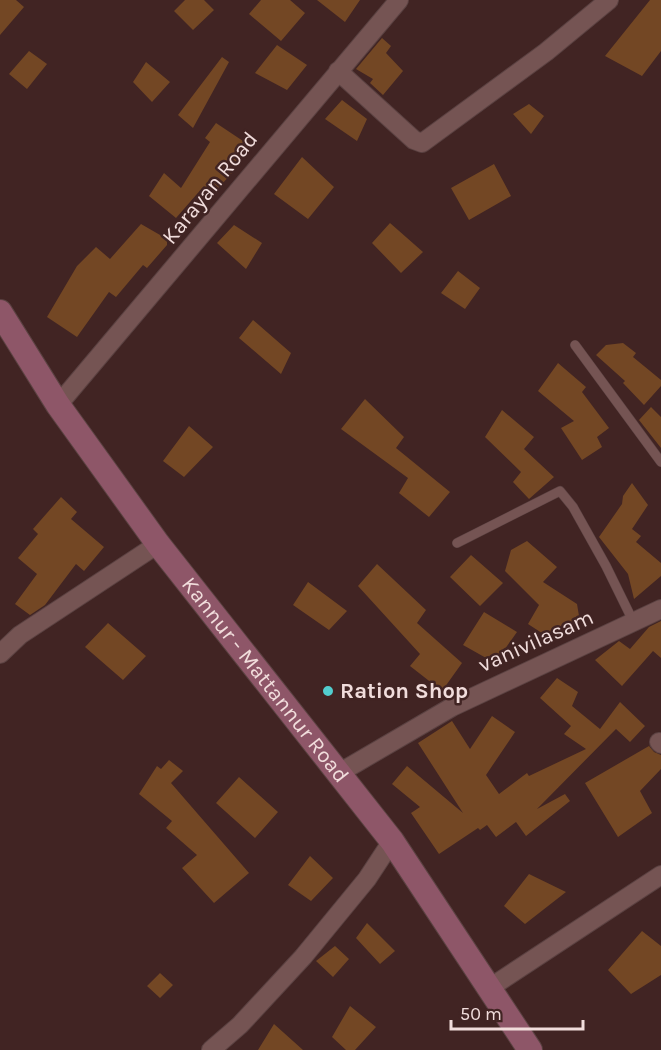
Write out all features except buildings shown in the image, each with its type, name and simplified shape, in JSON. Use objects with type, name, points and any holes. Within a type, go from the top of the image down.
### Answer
[{"type":"main road","name":"Kannur - Mattannur Road","points":[[0,312],[58,405],[159,544],[392,841],[491,987],[530,1050]]},
{"type":"street","name":"Karayan Road","points":[[58,405],[399,0]]},
{"type":"street","points":[[338,71],[414,140],[422,143],[546,52],[609,0]]},
{"type":"street","points":[[0,654],[20,635],[159,544]]},
{"type":"street","name":"vanivilasam","points":[[339,773],[452,707],[661,609]]},
{"type":"street","points":[[211,1050],[240,1025],[303,957],[367,879],[392,841]]},
{"type":"street","points":[[491,987],[661,874]]},
{"type":"lane","points":[[575,345],[661,462]]},
{"type":"lane","points":[[457,543],[560,490],[573,507],[606,566],[634,623]]},
{"type":"place","name":"Ration Shop","points":[[328,691]]}]
